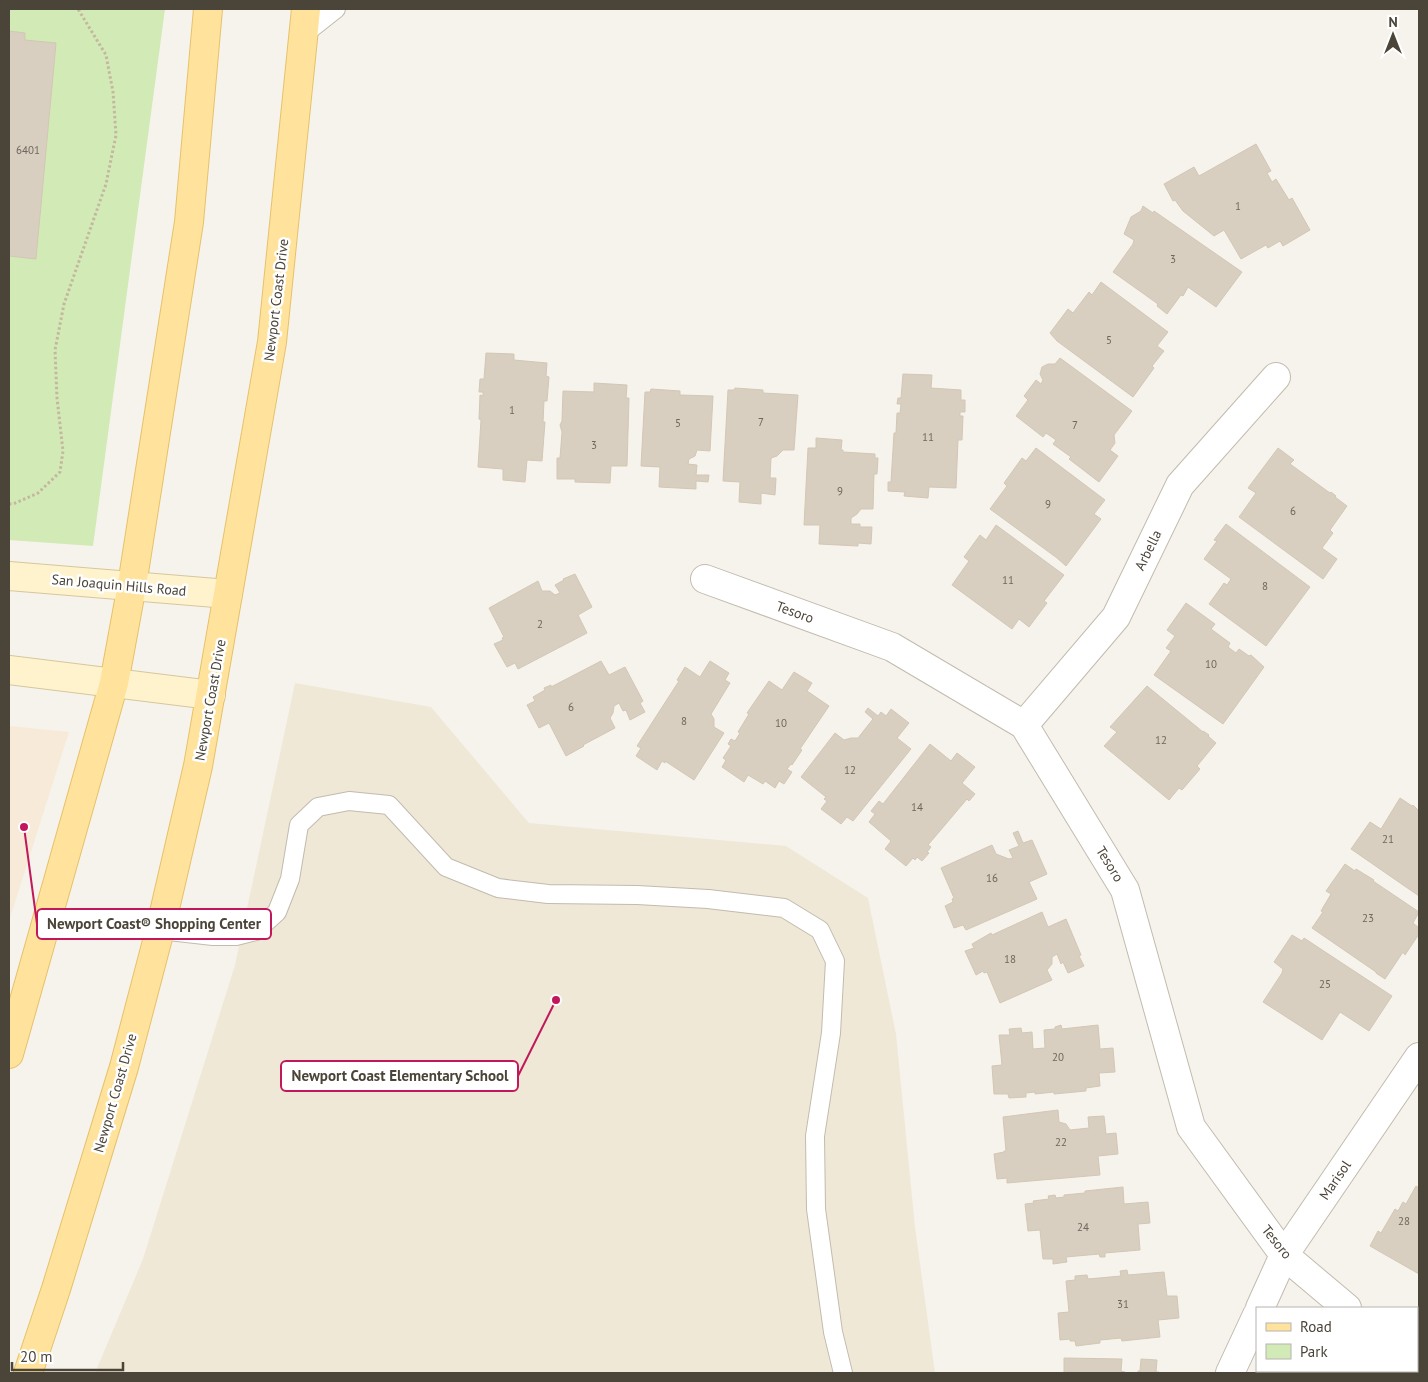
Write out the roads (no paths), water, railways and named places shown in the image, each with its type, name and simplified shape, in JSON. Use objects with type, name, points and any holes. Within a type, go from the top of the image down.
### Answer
[{"type":"main road","points":[[9,1054],[114,683],[132,585],[189,222],[208,9]]},
{"type":"main road","name":"Newport Coast Drive","points":[[28,1373],[56,1289],[124,1067],[160,930],[198,766],[272,342],[306,9]]},
{"type":"main road","name":"San Joaquin Hills Road","points":[[9,576],[228,594]]},
{"type":"main road","points":[[9,670],[211,695]]},
{"type":"street","name":"Arbella","points":[[1024,725],[1116,617],[1180,485],[1276,377]]},
{"type":"street","name":"Tesoro","points":[[704,578],[892,647],[1024,725],[1125,890],[1191,1127],[1284,1255],[1345,1307]]},
{"type":"street","name":"Marisol","points":[[1260,1307],[1284,1255],[1419,1057]]},
{"type":"street","points":[[1230,1373],[1256,1317]]},
{"type":"lane","points":[[303,35],[336,9]]},
{"type":"lane","points":[[160,930],[214,936],[236,936],[256,931],[278,912],[290,879],[299,825],[318,808],[349,801],[389,805],[446,867],[498,888],[548,894],[637,895],[708,899],[784,908],[820,930],[835,961],[831,1033],[815,1136],[816,1209],[833,1332],[843,1373]]},
{"type":"place","name":"Newport Coast® Shopping Center","points":[[24,827]]},
{"type":"place","name":"Newport Coast Elementary School","points":[[556,1000]]}]
